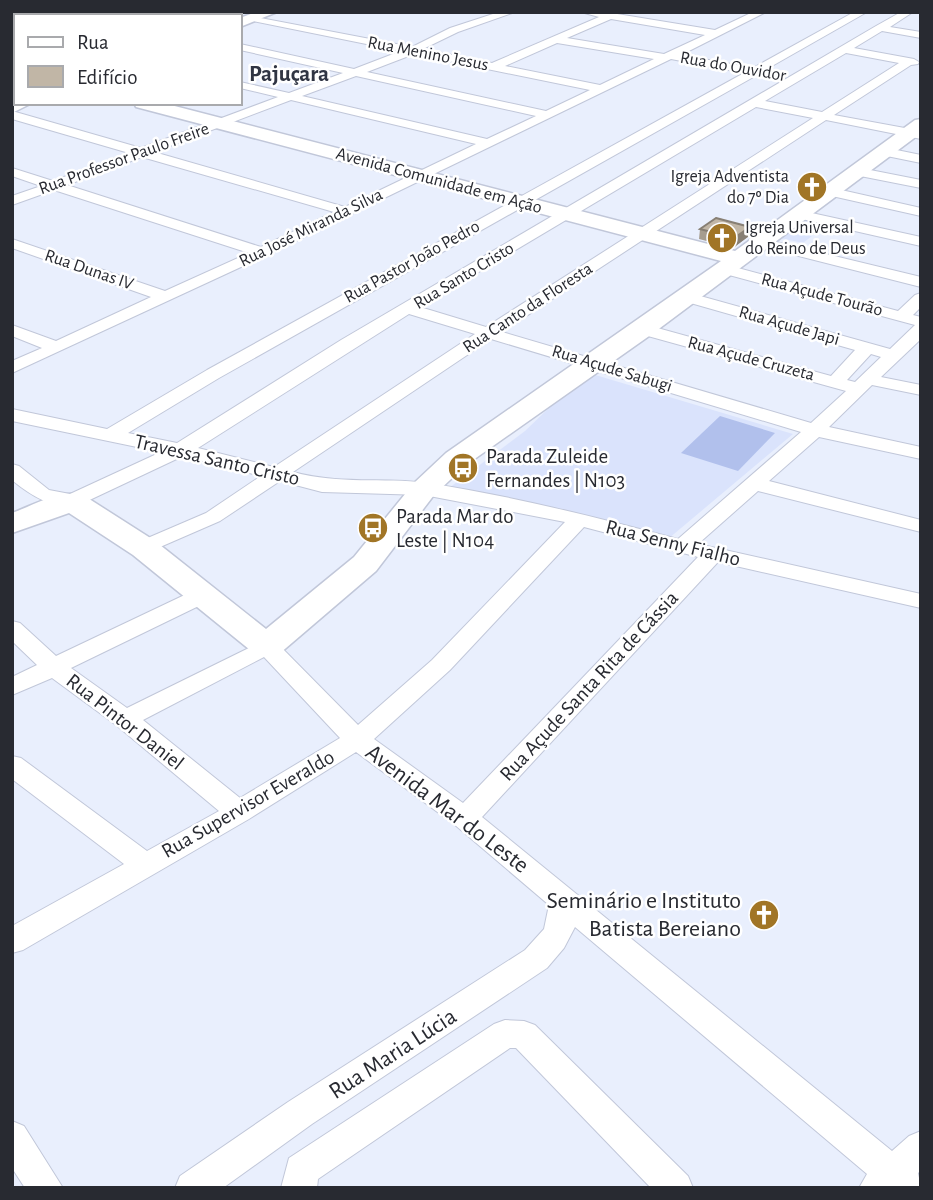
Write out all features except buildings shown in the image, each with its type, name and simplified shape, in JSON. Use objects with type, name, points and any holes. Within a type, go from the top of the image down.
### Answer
[{"type":"street","points":[[247,20],[270,12]]},
{"type":"street","name":"Rua Professor Paulo Freire","points":[[12,201],[412,51],[454,30],[510,12]]},
{"type":"street","points":[[586,12],[718,34]]},
{"type":"street","name":"Rua José Miranda Silva","points":[[12,368],[262,252],[761,12]]},
{"type":"street","name":"Rua Pastor João Pedro","points":[[111,435],[213,373],[518,202],[762,73],[862,12]]},
{"type":"street","name":"Rua Santo Cristo","points":[[12,524],[72,502],[182,449],[288,380],[756,103],[789,78],[911,14]]},
{"type":"street","points":[[493,67],[610,16]]},
{"type":"street","name":"Rua Menino Jesus","points":[[247,20],[602,89]]},
{"type":"street","points":[[880,28],[921,35]]},
{"type":"street","name":"Rua do Ouvidor","points":[[553,39],[762,73]]},
{"type":"street","points":[[242,47],[548,115]]},
{"type":"street","points":[[850,47],[921,55]]},
{"type":"street","points":[[850,47],[915,62]]},
{"type":"street","name":"Rua Canto da Floresta","points":[[144,548],[213,517],[490,332],[824,117],[915,62]]},
{"type":"street","points":[[242,85],[488,143]]},
{"type":"street","points":[[756,103],[824,117],[917,131]]},
{"type":"street","name":"Avenida Comunidade em Ação","points":[[150,105],[643,235],[730,263]]},
{"type":"street","points":[[12,115],[345,211]]},
{"type":"street","points":[[125,719],[267,646],[365,564],[424,489],[456,459],[686,297],[882,151],[917,131]]},
{"type":"street","points":[[882,151],[921,159]]},
{"type":"street","points":[[855,171],[921,184]]},
{"type":"street","points":[[12,172],[262,252]]},
{"type":"street","points":[[828,191],[921,212]]},
{"type":"street","points":[[798,214],[921,242]]},
{"type":"street","points":[[763,240],[921,276]]},
{"type":"street","points":[[763,240],[921,282]]},
{"type":"street","name":"Rua Dunas IV","points":[[12,243],[166,297]]},
{"type":"street","name":"Rua Açude Tourão","points":[[730,263],[902,316],[920,328]]},
{"type":"street","name":"Rua Açude Japi","points":[[686,297],[892,355]]},
{"type":"street","points":[[902,316],[921,298]]},
{"type":"street","name":"Rua Açude Sabugi","points":[[408,309],[815,430]]},
{"type":"street","name":"Rua Açude Cruzeta","points":[[642,328],[835,382],[863,384]]},
{"type":"street","points":[[682,547],[815,430],[920,328]]},
{"type":"street","points":[[12,330],[55,347]]},
{"type":"street","points":[[835,382],[867,348]]},
{"type":"street","points":[[863,384],[921,390]]},
{"type":"street","name":"Travessa Santo Cristo","points":[[12,415],[182,449],[322,485],[424,489]]},
{"type":"street","points":[[815,430],[921,453]]},
{"type":"street","name":"Avenida Mar do Leste","points":[[12,470],[42,494],[72,502],[144,548],[267,646],[357,740],[466,818],[893,1183]]},
{"type":"street","points":[[756,484],[921,526]]},
{"type":"street","name":"Rua Senny Fialho","points":[[424,489],[580,519],[682,547],[921,601]]},
{"type":"street","name":"Rua Supervisor Everaldo","points":[[12,941],[239,812],[357,740],[441,665],[580,519]]},
{"type":"street","name":"Rua Açude Santa Rita de Cássia","points":[[466,818],[713,554]]},
{"type":"street","points":[[12,687],[201,596]]},
{"type":"street","name":"Rua Pintor Daniel","points":[[12,628],[52,666],[125,719],[239,812]]},
{"type":"street","points":[[12,765],[144,864]]},
{"type":"street","name":"Rua Maria Lúcia","points":[[193,1188],[300,1114],[536,959],[555,942],[564,921],[564,900]]},
{"type":"street","points":[[299,1188],[302,1170],[505,1034],[524,1035],[675,1188]]},
{"type":"street","points":[[12,1137],[45,1188]]},
{"type":"street","points":[[893,1183],[921,1147]]},
{"type":"shaded area","points":[[805,220],[826,225],[803,243],[780,238]]},
{"type":"shaded area","points":[[592,374],[793,434],[668,539],[449,488],[525,431],[552,405]]},
{"type":"shaded area","points":[[720,416],[775,433],[738,471],[681,453]]},
{"type":"place","name":"Igreja Adventista do 7º Dia","points":[[812,187]]},
{"type":"place","name":"Igreja Universal do Reino de Deus","points":[[722,238]]},
{"type":"place","name":"Parada Zuleide Fernandes | N103","points":[[463,468]]},
{"type":"place","name":"Parada Mar do Leste | N104","points":[[373,528]]},
{"type":"place","name":"Seminário e Instituto Batista Bereiano","points":[[764,915]]},
{"type":"district","name":"Pajuçara","points":[[289,74]]}]
